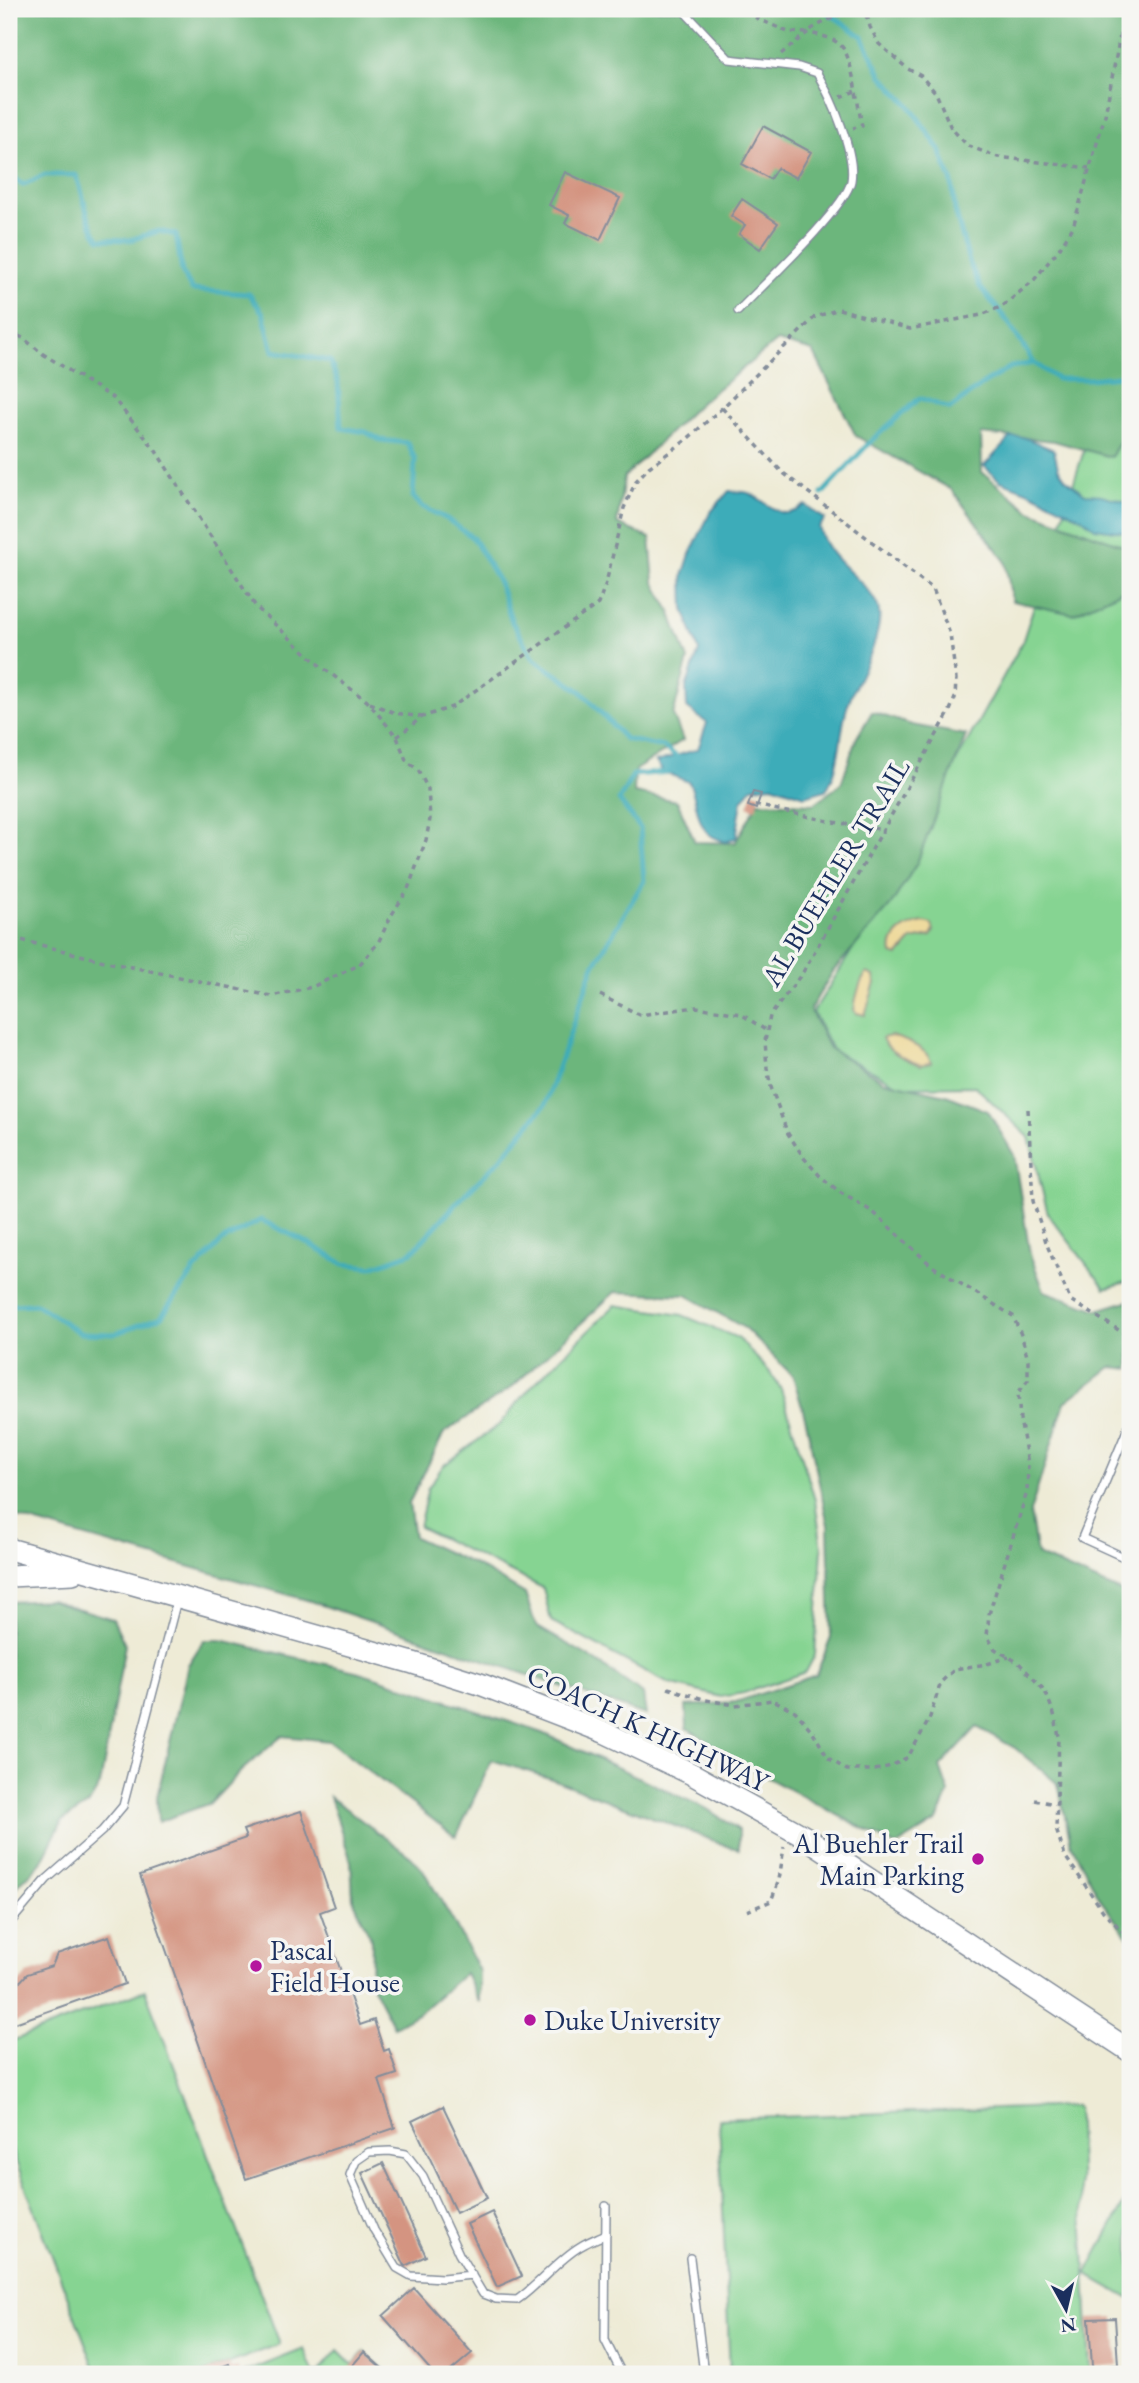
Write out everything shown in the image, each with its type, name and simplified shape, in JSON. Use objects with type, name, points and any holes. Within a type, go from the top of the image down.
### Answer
[{"type":"main road","name":"COACH K HIGHWAY","points":[[9,1549],[413,1662],[480,1684],[604,1732],[681,1768],[788,1828],[1130,2051]]},
{"type":"main road","points":[[9,1576],[92,1572]]},
{"type":"lane","points":[[682,9],[729,59],[799,67],[817,73],[833,100],[849,160],[851,181],[838,204],[738,311]]},
{"type":"lane","points":[[1130,1423],[1082,1538],[1130,1559]]},
{"type":"lane","points":[[9,1924],[47,1879],[103,1831],[122,1806],[178,1596]]},
{"type":"lane","points":[[472,2275],[442,2278],[411,2276],[397,2268],[374,2230],[350,2175],[356,2161],[369,2152],[390,2151],[406,2154],[423,2176],[459,2254],[472,2275],[483,2294],[496,2299],[517,2300],[537,2286],[580,2246],[606,2234]]},
{"type":"lane","points":[[606,2206],[605,2340],[622,2374]]},
{"type":"lane","points":[[690,2258],[704,2374]]},
{"type":"path","points":[[750,9],[754,17],[775,28],[807,33],[844,12],[861,14],[868,18],[879,44],[908,69],[921,76],[936,93],[951,128],[968,146],[998,157],[1089,168]]},
{"type":"path","points":[[397,737],[422,717],[452,707],[598,604],[606,583],[624,508],[636,481],[649,467],[685,441],[722,408],[815,317],[839,309],[911,329],[981,315],[1003,306],[1034,280],[1073,227],[1105,115],[1125,9]]},
{"type":"path","points":[[9,332],[23,338],[43,354],[113,398],[154,448],[256,607],[302,650],[367,701],[397,737],[407,760],[418,770],[428,789],[430,819],[426,840],[408,889],[378,943],[359,965],[312,987],[271,996],[112,963],[9,937]]},
{"type":"path","name":"AL BUEHLER TRAIL","points":[[722,408],[782,472],[933,589],[950,634],[956,679],[955,698],[949,713],[803,972],[770,1016],[765,1041],[767,1068],[787,1132],[820,1177],[841,1194],[873,1212],[932,1266],[1013,1316],[1022,1337],[1028,1360],[1028,1380],[1018,1393],[1028,1464],[1027,1492],[989,1614],[987,1636],[995,1648],[1019,1663],[1045,1692],[1059,1736],[1056,1829],[1065,1856],[1103,1911],[1130,1939]]},
{"type":"path","points":[[367,701],[395,713],[422,717]]},
{"type":"path","points":[[755,805],[885,830]]},
{"type":"path","points":[[600,995],[640,1015],[696,1007],[741,1014],[767,1031]]},
{"type":"path","points":[[1028,1109],[1033,1200],[1047,1245],[1070,1300],[1130,1337]]},
{"type":"path","points":[[668,1688],[706,1700],[735,1704],[773,1700],[795,1711],[813,1732],[828,1758],[847,1770],[875,1770],[891,1766],[908,1757],[929,1720],[941,1682],[955,1669],[1009,1657]]},
{"type":"path","points":[[1035,1800],[1055,1804]]},
{"type":"path","points":[[747,1912],[771,1901],[779,1880],[788,1828]]},
{"type":"green space","points":[[9,9],[1130,9],[1130,423],[1111,457],[1054,441],[981,434],[982,472],[1030,511],[1124,546],[1130,545],[1130,587],[1073,614],[1012,601],[1005,561],[952,490],[856,436],[813,351],[777,341],[700,403],[624,477],[617,524],[650,538],[654,582],[669,609],[688,660],[673,715],[683,740],[635,770],[634,793],[677,801],[695,842],[735,843],[758,802],[814,804],[841,784],[856,739],[872,712],[912,725],[966,735],[917,863],[891,905],[834,970],[810,1009],[829,1048],[884,1081],[946,1095],[988,1111],[1014,1155],[1030,1254],[1044,1291],[1098,1310],[1130,1300],[1130,1369],[1111,1367],[1065,1402],[1030,1512],[1037,1555],[1130,1596],[1130,1940],[1102,1902],[1071,1844],[1058,1784],[1015,1748],[977,1727],[940,1767],[949,1793],[937,1821],[896,1846],[751,1769],[687,1728],[686,1706],[736,1702],[816,1675],[831,1638],[828,1525],[806,1421],[793,1376],[746,1329],[686,1295],[615,1292],[511,1388],[444,1433],[409,1503],[414,1537],[477,1566],[525,1594],[536,1626],[590,1657],[643,1694],[646,1715],[310,1601],[9,1515]]},
{"type":"green space","points":[[1130,283],[1130,1281],[1105,1288],[1048,1214],[1029,1137],[975,1086],[902,1087],[832,1050],[813,1012],[849,955],[1022,643],[1107,379]]},
{"type":"green space","points":[[615,1305],[682,1315],[738,1338],[769,1371],[781,1389],[815,1500],[822,1549],[815,1655],[806,1672],[744,1693],[721,1697],[669,1684],[551,1621],[543,1588],[419,1527],[428,1488],[443,1466],[500,1424],[531,1387]]},
{"type":"green space","points":[[50,1600],[113,1619],[125,1645],[100,1785],[88,1805],[62,1821],[41,1863],[9,1894],[9,1602]]},
{"type":"green space","points":[[204,1640],[221,1640],[360,1672],[543,1733],[707,1809],[739,1830],[739,1849],[549,1778],[492,1760],[456,1837],[329,1741],[282,1736],[241,1771],[211,1803],[158,1822],[157,1797],[188,1665]]},
{"type":"green space","points":[[330,1797],[411,1857],[423,1870],[479,1971],[479,2002],[465,1973],[419,2013],[394,2027],[371,1983],[372,1941],[353,1899],[351,1861]]},
{"type":"green space","points":[[145,1990],[280,2344],[201,2374],[97,2374],[9,2143],[9,2042]]},
{"type":"green space","points":[[1077,2106],[1090,2374],[730,2374],[719,2119]]},
{"type":"green space","points":[[1130,2192],[1130,2299],[1086,2274]]},
{"type":"green space","points":[[304,2349],[314,2374],[241,2374]]},
{"type":"green space","points":[[338,2350],[353,2365],[364,2352],[389,2374],[314,2374],[319,2372]]},
{"type":"sand","points":[[924,922],[932,924],[934,931],[931,936],[912,940],[898,956],[892,954],[893,941],[900,932],[911,925]]},
{"type":"sand","points":[[867,973],[874,976],[875,983],[865,1015],[854,1010],[858,990]]},
{"type":"sand","points":[[891,1036],[920,1049],[931,1062],[921,1065],[898,1055],[882,1038]]},
{"type":"water","points":[[1011,437],[1023,437],[1054,450],[1058,468],[1065,478],[1085,494],[1101,495],[1130,503],[1130,533],[1095,528],[1082,518],[1032,493],[1000,481],[984,466]]},
{"type":"water","points":[[729,491],[751,494],[783,513],[790,513],[805,505],[825,519],[819,527],[823,539],[837,559],[870,594],[877,604],[879,618],[872,650],[849,702],[837,761],[826,790],[805,796],[772,785],[752,787],[742,801],[736,838],[726,842],[705,830],[689,782],[663,772],[656,762],[698,749],[707,723],[687,708],[686,687],[699,651],[684,609],[683,576],[690,554],[710,513]]},
{"type":"building","points":[[763,126],[811,152],[796,178],[777,168],[770,179],[742,164]]},
{"type":"building","points":[[565,172],[620,198],[600,240],[565,223],[569,215],[549,205]]},
{"type":"building","points":[[742,199],[778,223],[760,249],[739,234],[745,225],[731,216]]},
{"type":"building","points":[[753,792],[761,794],[756,809],[748,806]]},
{"type":"building","name":"Pascal Field House","points":[[301,1811],[334,1907],[320,1912],[360,2025],[374,2020],[384,2051],[389,2049],[397,2074],[379,2080],[395,2128],[246,2179],[140,1875],[246,1838],[243,1830]]},
{"type":"building","points":[[109,1936],[125,1984],[9,2025],[9,1994],[27,1974],[52,1966],[57,1954]]},
{"type":"building","points":[[443,2106],[487,2198],[456,2213],[412,2121]]},
{"type":"building","points":[[383,2163],[426,2256],[405,2266],[362,2173]]},
{"type":"building","points":[[492,2212],[522,2276],[497,2287],[467,2224]]},
{"type":"building","points":[[414,2288],[472,2353],[447,2374],[434,2374],[383,2316]]},
{"type":"building","points":[[1115,2318],[1118,2365],[1092,2367],[1089,2319]]},
{"type":"building","points":[[364,2352],[383,2369],[389,2374],[345,2374]]},
{"type":"building","points":[[229,2364],[231,2369],[237,2367],[240,2374],[201,2374]]},
{"type":"waterway","points":[[826,9],[862,36],[882,76],[909,105],[940,150],[952,183],[955,210],[969,262],[980,287],[1008,322],[1034,363]]},
{"type":"waterway","points":[[9,172],[22,185],[45,175],[76,175],[88,216],[100,239],[130,240],[159,231],[176,235],[182,272],[192,290],[249,294],[263,313],[273,351],[330,361],[338,382],[341,428],[366,432],[380,440],[408,443],[415,460],[413,497],[421,506],[447,519],[473,538],[498,580],[512,622],[534,659],[582,692],[625,739],[663,747],[682,760]]},
{"type":"waterway","points":[[822,494],[872,440],[920,398],[950,409],[1011,367],[1034,363],[1057,379],[1130,375]]},
{"type":"waterway","points":[[9,1305],[36,1304],[80,1333],[114,1334],[161,1317],[194,1271],[222,1241],[261,1220],[344,1264],[372,1267],[411,1253],[497,1163],[545,1105],[593,967],[644,881],[640,828],[619,800],[633,775],[670,772]]},
{"type":"place","name":"Al Buehler Trail Main Parking","points":[[978,1859]]},
{"type":"place","name":"Pascal Field House","points":[[256,1966]]},
{"type":"place","name":"Duke University","points":[[530,2020]]}]
